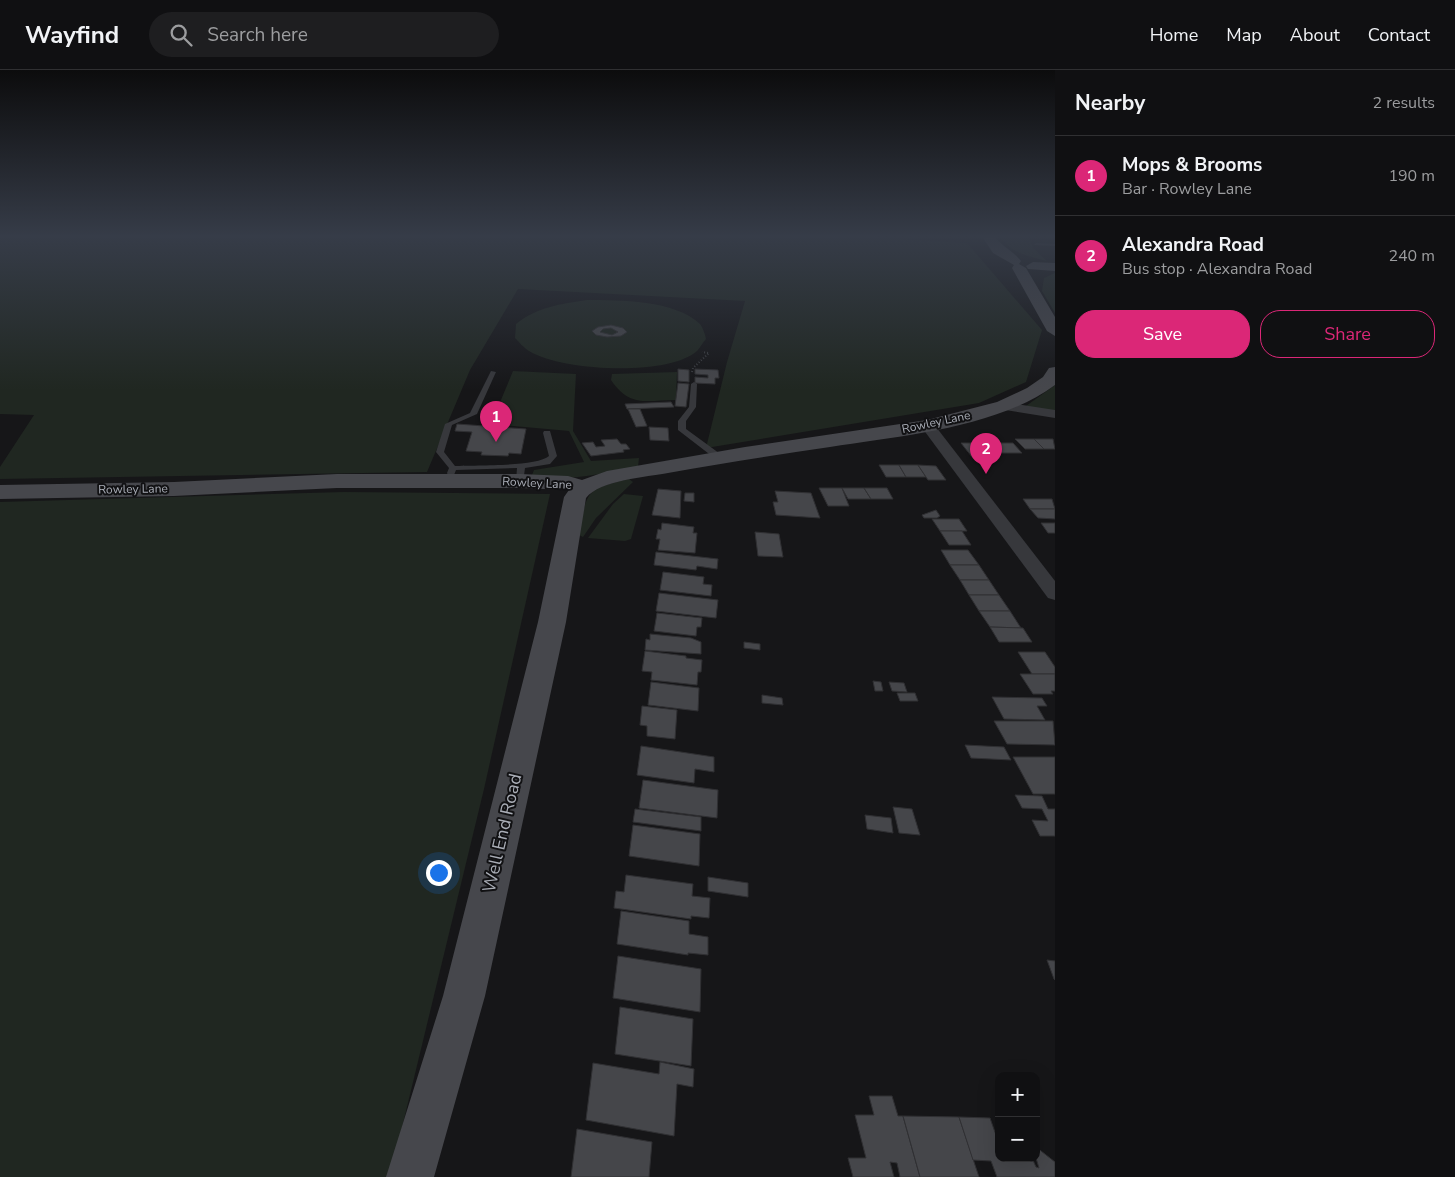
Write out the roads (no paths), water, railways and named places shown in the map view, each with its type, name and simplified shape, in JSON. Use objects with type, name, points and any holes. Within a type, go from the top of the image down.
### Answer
[{"type":"street","points":[[1033,287],[1055,331]]},
{"type":"street","name":"Rowley Lane","points":[[0,492],[174,488],[451,474],[521,474],[583,487],[608,478],[720,458],[928,426],[1004,406],[1034,392],[1049,381],[1055,372]]},
{"type":"street","points":[[1004,406],[1055,414]]},
{"type":"street","points":[[928,426],[1055,594]]},
{"type":"street","name":"Well End Road","points":[[410,1177],[464,996],[552,622],[575,497],[583,487]]},
{"type":"lane","points":[[451,474],[440,452],[449,424],[473,414],[493,372]]},
{"type":"lane","points":[[694,384],[692,408],[682,421],[682,430],[720,458]]},
{"type":"lane","points":[[521,474],[548,462],[553,456],[547,433]]},
{"type":"place","name":"Mops & Brooms","points":[[496,442]]},
{"type":"place","name":"Alexandra Road","points":[[986,474]]}]
